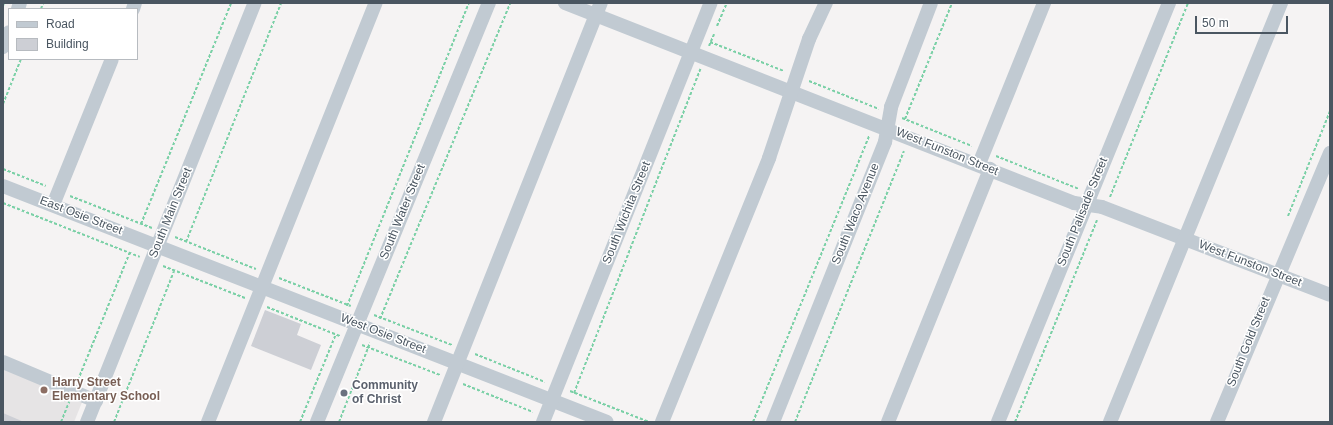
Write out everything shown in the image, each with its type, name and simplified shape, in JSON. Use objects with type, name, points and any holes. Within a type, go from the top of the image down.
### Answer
[{"type":"street","name":"South Main Street","points":[[87,422],[255,3]]},
{"type":"street","points":[[208,422],[264,287],[376,3]]},
{"type":"street","name":"South Water Street","points":[[317,422],[489,3]]},
{"type":"street","name":"West Funston Street","points":[[565,3],[599,9],[694,46],[705,57],[791,91],[905,135],[984,161],[1074,203],[1088,199],[1102,207],[1330,295]]},
{"type":"street","name":"South Wichita Street","points":[[544,419],[711,3]]},
{"type":"street","points":[[662,422],[769,158],[787,112],[791,91],[796,76],[826,3]]},
{"type":"street","name":"South Waco Avenue","points":[[773,422],[885,142],[890,113],[931,3]]},
{"type":"street","points":[[888,422],[1044,3]]},
{"type":"street","name":"South Palisade Street","points":[[998,422],[1169,3]]},
{"type":"street","points":[[1110,422],[1281,3]]},
{"type":"street","points":[[434,422],[599,9]]},
{"type":"street","points":[[3,47],[8,34]]},
{"type":"street","points":[[52,205],[112,60]]},
{"type":"street","name":"South Gold Street","points":[[1217,422],[1330,153]]},
{"type":"street","name":"East Osie Street","points":[[3,186],[158,246]]},
{"type":"street","name":"West Osie Street","points":[[158,246],[607,422]]},
{"type":"street","points":[[3,362],[96,401]]},
{"type":"path","points":[[61,422],[231,3]]},
{"type":"path","points":[[114,422],[282,3]]},
{"type":"path","points":[[300,422],[469,3]]},
{"type":"path","points":[[339,422],[380,318],[510,3]]},
{"type":"path","points":[[569,407],[727,3]]},
{"type":"path","points":[[795,422],[906,147],[905,119],[952,3]]},
{"type":"path","points":[[694,46],[711,42],[905,119],[984,161],[1088,199],[1116,203]]},
{"type":"path","points":[[3,104],[21,60]]},
{"type":"path","points":[[753,422],[869,136]]},
{"type":"path","points":[[3,169],[380,318],[649,422]]},
{"type":"path","points":[[3,203],[369,347],[544,419]]},
{"type":"shaded area","name":"Harry Street Elementary School","points":[[3,357],[87,390],[74,422],[3,422]]},
{"type":"building","points":[[265,310],[301,324],[297,335],[321,345],[311,370],[251,346]]},
{"type":"building","points":[[3,413],[24,422],[3,422]]},
{"type":"place","name":"Harry Street Elementary School","points":[[44,390]]},
{"type":"place","name":"Community of Christ","points":[[344,393]]}]
